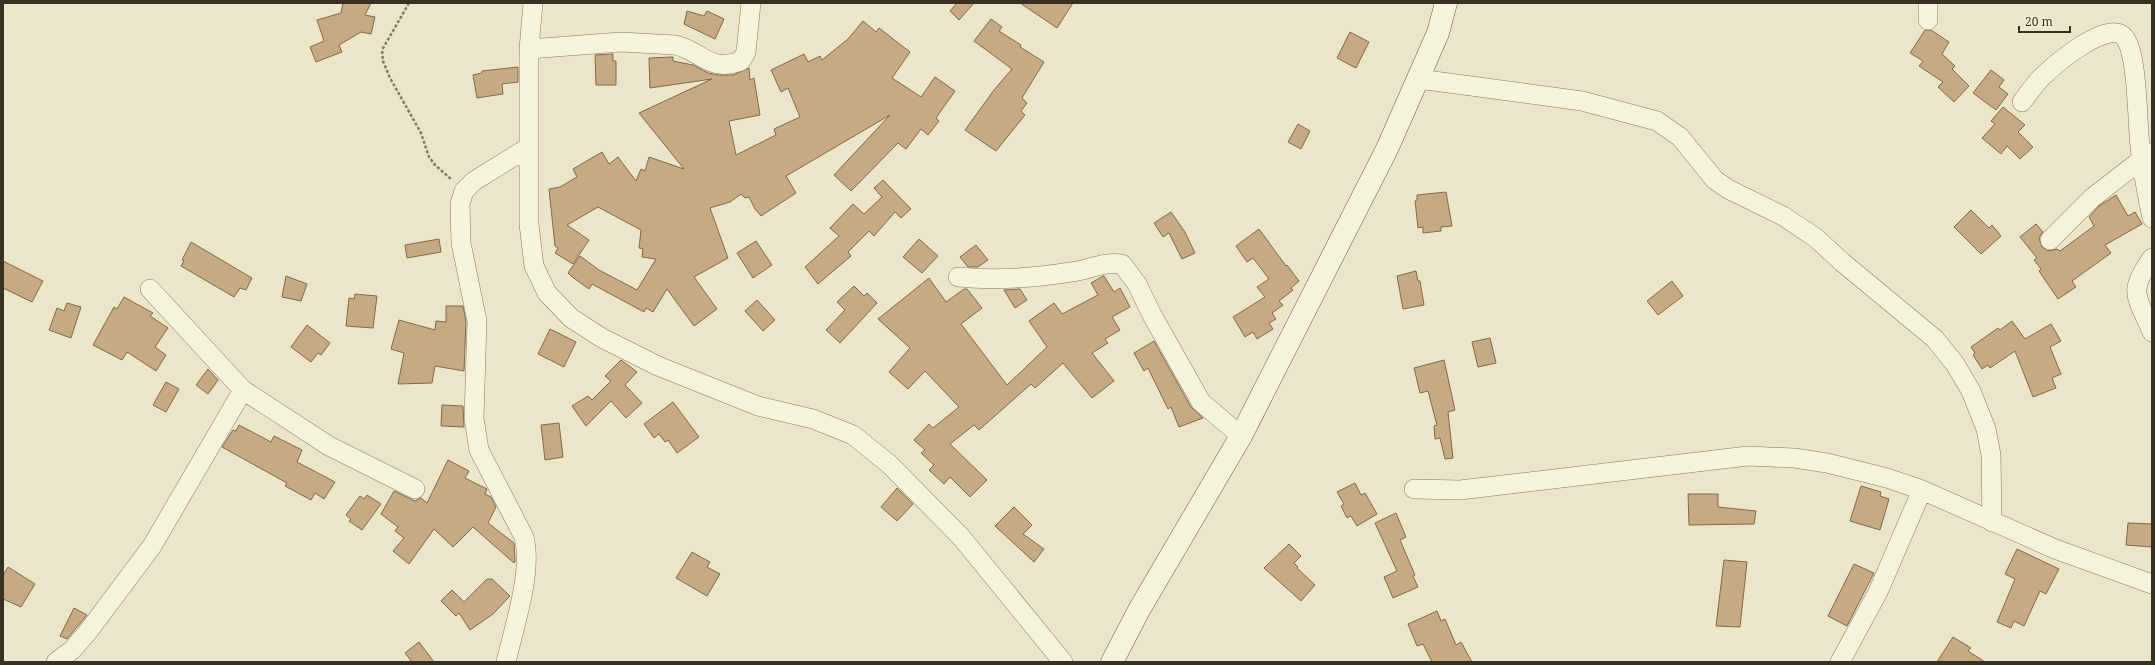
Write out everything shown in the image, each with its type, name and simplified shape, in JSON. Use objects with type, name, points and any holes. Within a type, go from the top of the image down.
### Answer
[{"type":"street","points":[[533,3],[529,49],[529,224],[534,266],[547,293],[571,318],[602,338],[658,366],[758,406],[813,419],[853,435],[889,464],[961,537],[1063,662]]},
{"type":"street","points":[[529,49],[621,42],[675,45],[682,46],[709,63],[734,64],[741,61],[746,52],[752,3]]},
{"type":"street","points":[[1112,662],[1139,610],[1241,436],[1388,149],[1438,33],[1446,3]]},
{"type":"street","points":[[2022,102],[2040,79],[2063,58],[2086,42],[2110,33],[2119,33],[2124,37],[2128,44],[2131,57],[2147,155],[2152,218]]},
{"type":"street","points":[[1419,79],[1582,100],[1657,121],[1680,137],[1692,154],[1721,185],[1783,216],[1816,238],[1842,262],[1935,339],[1955,364],[1971,391],[1986,429],[1991,456],[1992,522]]},
{"type":"street","points":[[506,662],[527,568],[527,550],[524,538],[479,450],[474,418],[477,321],[461,243],[460,204],[464,191],[474,180],[529,147]]},
{"type":"street","points":[[2050,240],[2092,198],[2147,155]]},
{"type":"street","points":[[2152,258],[2141,273],[2137,282],[2136,291],[2152,332]]},
{"type":"street","points":[[958,277],[987,280],[1037,277],[1072,272],[1111,262],[1122,264],[1137,284],[1152,315],[1201,402],[1241,436]]},
{"type":"street","points":[[150,289],[243,390],[329,446],[415,490]]},
{"type":"street","points":[[56,662],[72,650],[87,633],[152,546],[243,390]]},
{"type":"street","points":[[1414,489],[1460,490],[1748,456],[1794,458],[1860,470],[1922,490],[2055,549],[2152,584]]},
{"type":"street","points":[[1840,662],[1878,592],[1922,490]]},
{"type":"path","points":[[409,3],[382,50],[383,61],[390,78],[421,133],[429,157],[435,165],[464,191]]},
{"type":"building","points":[[343,3],[371,3],[365,15],[375,17],[371,34],[361,32],[339,45],[342,52],[316,62],[310,47],[324,41],[317,20],[341,13]]},
{"type":"building","points":[[957,3],[974,3],[959,20],[950,11]]},
{"type":"building","points":[[1020,3],[1073,3],[1057,28]]},
{"type":"building","points":[[687,11],[704,16],[707,11],[724,19],[715,39],[684,24]]},
{"type":"building","points":[[991,19],[1002,27],[999,31],[1021,45],[1020,47],[1044,62],[1022,98],[1027,103],[1021,111],[1025,115],[996,151],[965,130],[994,90],[1012,69],[974,41]]},
{"type":"building","points":[[863,21],[876,32],[879,28],[910,52],[892,78],[921,97],[935,77],[955,91],[936,118],[939,121],[928,135],[921,129],[906,149],[898,143],[851,191],[834,175],[890,115],[786,176],[796,193],[761,216],[755,209],[749,197],[745,198],[741,194],[730,202],[710,208],[728,258],[694,277],[717,309],[694,326],[667,289],[653,312],[646,308],[644,312],[592,284],[589,289],[568,273],[580,256],[599,270],[637,290],[656,259],[642,257],[643,249],[639,248],[641,230],[598,207],[567,225],[589,240],[573,264],[555,253],[558,248],[555,246],[549,189],[560,187],[577,177],[573,169],[602,152],[609,164],[618,157],[636,181],[641,169],[645,171],[649,157],[684,169],[639,113],[712,79],[650,88],[649,58],[673,57],[673,61],[693,65],[708,73],[718,75],[733,75],[749,68],[750,80],[754,78],[760,115],[729,121],[736,155],[776,135],[774,129],[800,117],[788,88],[781,92],[771,70],[804,54],[808,62],[820,56],[822,60],[848,39]]},
{"type":"building","points":[[1925,30],[1931,30],[1949,42],[1942,54],[1955,66],[1952,69],[1969,86],[1954,102],[1938,87],[1943,82],[1919,66],[1923,61],[1910,53]]},
{"type":"building","points":[[1350,32],[1369,42],[1356,68],[1337,58]]},
{"type":"building","points":[[613,54],[613,61],[616,61],[616,85],[596,85],[595,55]]},
{"type":"building","points":[[518,67],[518,82],[502,84],[503,94],[477,98],[473,75],[482,73],[482,71]]},
{"type":"building","points":[[1991,70],[2004,80],[1999,87],[2008,94],[1996,110],[1973,93]]},
{"type":"building","points":[[2003,107],[2025,125],[2018,132],[2033,147],[2020,159],[2007,146],[2001,154],[1982,138],[1995,124],[1991,121]]},
{"type":"building","points":[[1298,124],[1310,131],[1301,149],[1288,142]]},
{"type":"building","points":[[883,180],[911,209],[901,218],[895,212],[874,236],[869,231],[848,252],[851,256],[818,284],[805,267],[839,236],[830,228],[853,204],[864,214],[882,197],[874,188]]},
{"type":"building","points":[[1446,192],[1452,226],[1441,227],[1441,231],[1423,233],[1423,227],[1418,228],[1415,201],[1417,200],[1417,195]]},
{"type":"building","points":[[2116,195],[2128,216],[2135,212],[2142,224],[2105,245],[2111,253],[2072,281],[2076,287],[2058,299],[2039,271],[2041,269],[2034,260],[2037,258],[2020,237],[2036,224],[2043,232],[2039,238],[2042,247],[2048,251],[2057,249],[2060,251],[2094,226],[2089,217],[2099,206]]},
{"type":"building","points":[[1971,210],[1989,228],[1992,225],[2001,236],[1981,254],[1954,227]]},
{"type":"building","points":[[1171,212],[1185,232],[1195,253],[1182,259],[1169,233],[1163,237],[1154,223]]},
{"type":"building","points":[[1259,229],[1299,281],[1291,288],[1293,290],[1279,301],[1283,305],[1272,313],[1276,319],[1269,323],[1273,329],[1257,339],[1253,332],[1245,337],[1233,317],[1265,297],[1257,287],[1269,279],[1253,258],[1247,262],[1236,246]]},
{"type":"building","points":[[439,239],[441,252],[407,258],[405,245]]},
{"type":"building","points":[[919,239],[938,256],[922,273],[903,257]]},
{"type":"building","points":[[756,241],[772,265],[753,278],[737,253]]},
{"type":"building","points":[[191,242],[252,278],[246,290],[240,288],[234,297],[181,266],[184,261],[182,260]]},
{"type":"building","points":[[976,245],[988,260],[978,267],[968,267],[960,257]]},
{"type":"building","points":[[3,261],[43,281],[32,302],[3,288]]},
{"type":"building","points":[[1416,271],[1418,281],[1420,281],[1424,305],[1403,309],[1397,276]]},
{"type":"building","points":[[286,276],[307,284],[301,301],[282,297]]},
{"type":"building","points":[[1103,276],[1114,292],[1120,288],[1130,307],[1112,317],[1120,330],[1105,339],[1108,343],[1092,353],[1114,381],[1092,398],[1063,363],[1035,388],[1031,384],[979,430],[974,425],[950,444],[987,480],[970,497],[950,477],[944,484],[929,470],[934,465],[921,453],[925,450],[914,440],[929,424],[933,428],[959,407],[925,371],[908,389],[889,372],[910,348],[878,319],[929,278],[946,302],[964,289],[967,289],[982,308],[961,324],[1007,385],[1047,347],[1029,321],[1054,303],[1062,314],[1098,295],[1091,283]]},
{"type":"building","points":[[1672,281],[1683,296],[1658,315],[1647,301]]},
{"type":"building","points":[[854,286],[864,296],[867,293],[877,303],[840,343],[826,330],[845,310],[837,302]]},
{"type":"building","points":[[1020,289],[1027,300],[1015,308],[1004,290]]},
{"type":"building","points":[[355,294],[377,296],[373,328],[346,326],[349,298],[354,299]]},
{"type":"building","points":[[124,297],[153,313],[150,316],[168,328],[155,347],[166,355],[156,371],[127,352],[122,360],[93,345],[114,307],[117,309]]},
{"type":"building","points":[[757,300],[775,320],[763,331],[745,311]]},
{"type":"building","points":[[67,303],[81,307],[71,338],[49,330],[57,308],[64,311]]},
{"type":"building","points":[[446,306],[463,306],[466,322],[464,371],[435,366],[432,383],[398,384],[404,353],[391,349],[399,320],[435,330],[436,321],[446,322]]},
{"type":"building","points":[[2012,321],[2025,339],[2051,324],[2061,341],[2050,347],[2061,374],[2052,378],[2056,388],[2033,397],[2015,351],[1990,368],[1988,365],[1982,369],[1973,355],[1975,353],[1971,347],[1998,328],[2000,330]]},
{"type":"building","points":[[307,325],[330,343],[321,355],[318,353],[311,362],[291,347]]},
{"type":"building","points":[[550,329],[576,342],[564,367],[538,354]]},
{"type":"building","points":[[1490,338],[1496,363],[1478,367],[1472,342]]},
{"type":"building","points":[[1154,341],[1191,407],[1203,418],[1179,427],[1171,407],[1168,409],[1148,368],[1144,371],[1134,353]]},
{"type":"building","points":[[621,360],[637,372],[625,385],[642,403],[626,418],[611,401],[586,426],[572,406],[588,396],[592,400],[611,381],[605,376]]},
{"type":"building","points":[[1444,360],[1455,410],[1448,412],[1453,458],[1445,459],[1440,438],[1435,439],[1434,426],[1437,425],[1428,391],[1420,393],[1414,368]]},
{"type":"building","points":[[208,369],[218,380],[208,394],[196,385]]},
{"type":"building","points":[[166,382],[179,389],[166,412],[153,405]]},
{"type":"building","points":[[673,402],[699,437],[677,453],[668,440],[665,442],[659,434],[654,438],[644,424]]},
{"type":"building","points":[[442,405],[463,406],[464,427],[441,426]]},
{"type":"building","points":[[559,423],[563,457],[545,460],[541,425]]},
{"type":"building","points":[[239,425],[271,442],[274,436],[302,450],[297,462],[335,482],[324,499],[315,493],[311,500],[285,486],[287,483],[222,447],[233,430],[236,431]]},
{"type":"building","points":[[448,460],[469,471],[465,478],[487,489],[485,494],[491,497],[496,507],[488,523],[514,543],[514,563],[473,527],[453,547],[434,529],[409,564],[393,551],[404,538],[395,531],[398,527],[381,514],[394,491],[415,501],[421,498],[427,503]]},
{"type":"building","points":[[1355,483],[1361,495],[1365,493],[1377,514],[1357,526],[1351,516],[1347,518],[1341,506],[1344,504],[1337,492]]},
{"type":"building","points":[[1861,486],[1881,492],[1880,496],[1889,499],[1880,530],[1850,521]]},
{"type":"building","points":[[897,488],[913,504],[897,521],[881,507]]},
{"type":"building","points":[[1688,494],[1718,494],[1718,507],[1756,511],[1754,524],[1689,525]]},
{"type":"building","points":[[367,495],[381,504],[362,530],[349,521],[351,519],[346,515],[360,496],[364,499]]},
{"type":"building","points":[[1014,507],[1032,525],[1023,534],[1044,549],[1034,562],[995,526]]},
{"type":"building","points":[[1396,513],[1406,537],[1400,540],[1415,575],[1413,576],[1418,587],[1393,598],[1384,577],[1397,571],[1375,523]]},
{"type":"building","points":[[2128,523],[2152,524],[2152,547],[2126,545]]},
{"type":"building","points":[[1289,544],[1301,556],[1294,563],[1298,567],[1297,568],[1315,585],[1301,601],[1264,568]]},
{"type":"building","points":[[2017,549],[2059,569],[2046,594],[2040,591],[2024,626],[2014,621],[2011,628],[1997,622],[2015,579],[2005,574]]},
{"type":"building","points":[[692,552],[710,562],[707,567],[720,574],[707,596],[676,578]]},
{"type":"building","points":[[1724,560],[1747,562],[1740,627],[1716,626]]},
{"type":"building","points":[[1854,564],[1874,573],[1847,626],[1828,616]]},
{"type":"building","points":[[8,567],[35,584],[21,607],[3,599],[3,575]]},
{"type":"building","points":[[487,579],[492,579],[510,596],[493,614],[470,630],[459,613],[456,616],[441,601],[452,590],[464,602]]},
{"type":"building","points":[[74,608],[87,615],[67,639],[60,636]]},
{"type":"building","points":[[1437,611],[1441,621],[1445,619],[1456,645],[1461,642],[1472,662],[1432,662],[1423,644],[1417,646],[1408,624]]},
{"type":"building","points":[[1953,637],[1971,648],[1968,651],[1985,662],[1937,662]]},
{"type":"building","points":[[419,642],[434,662],[412,662],[405,653]]}]
